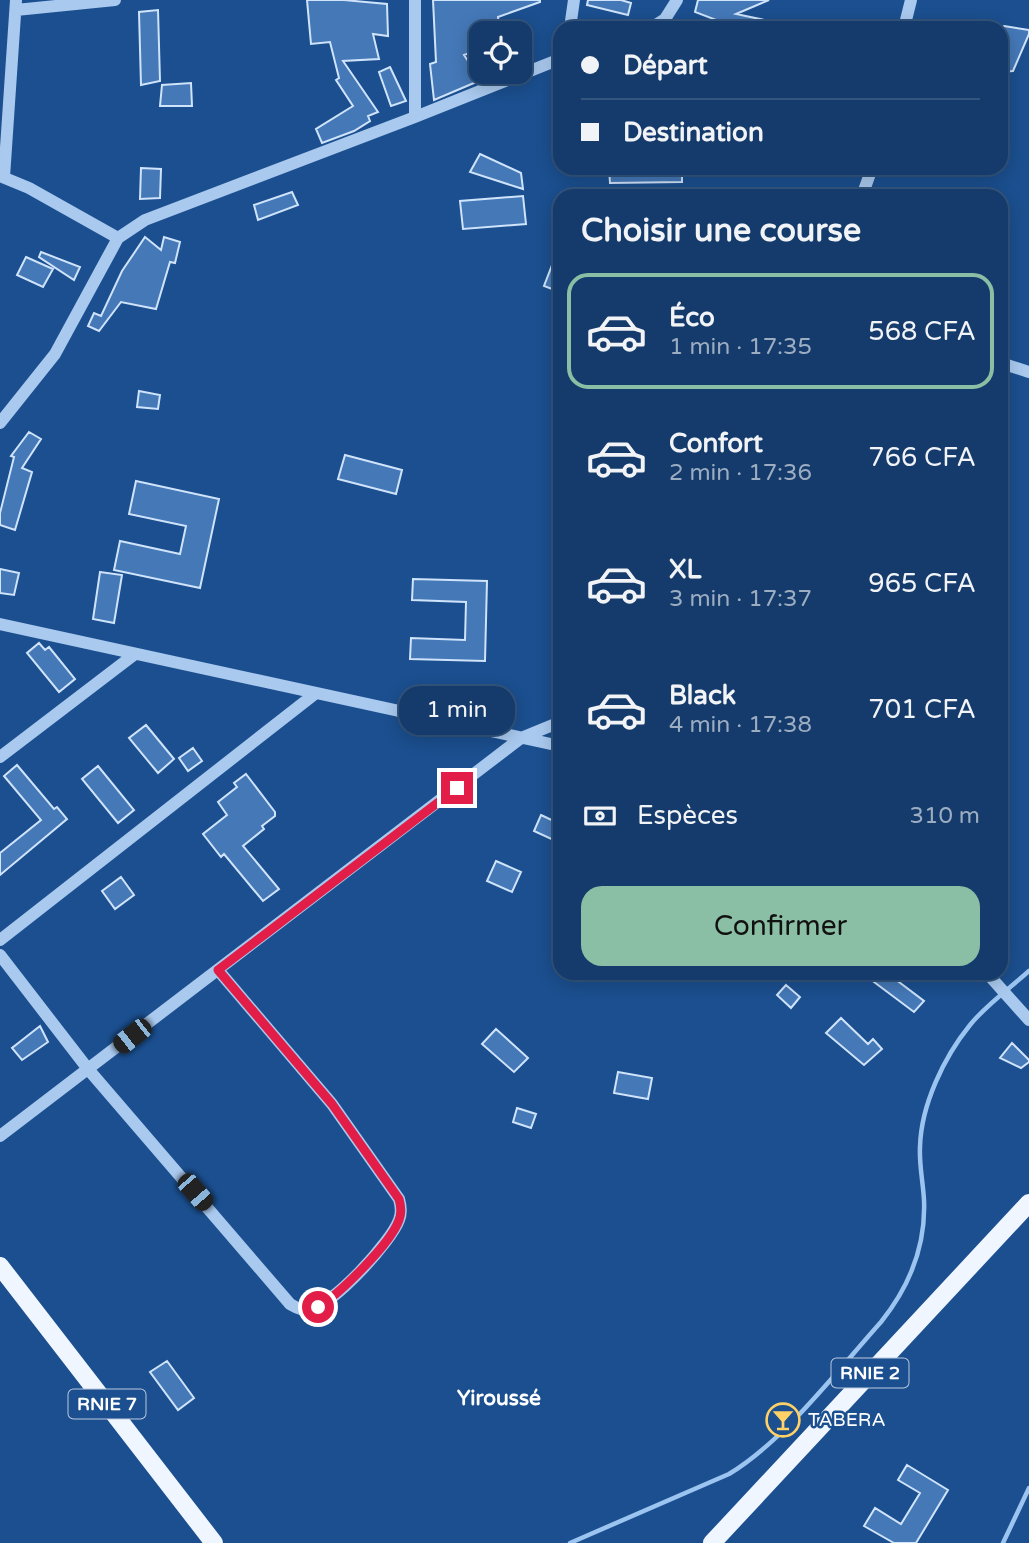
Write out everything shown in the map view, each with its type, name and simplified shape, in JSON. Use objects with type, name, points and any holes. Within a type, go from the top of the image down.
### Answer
[{"type":"main road","name":"RNIE 2","points":[[712,1543],[1029,1203]]},
{"type":"main road","name":"RNIE 7","points":[[0,1266],[214,1543]]},
{"type":"street","points":[[115,0],[16,5],[2,176],[29,188],[118,238]]},
{"type":"street","points":[[415,0],[415,117]]},
{"type":"street","points":[[571,21],[574,0]]},
{"type":"street","points":[[662,21],[677,0]]},
{"type":"street","points":[[906,21],[911,0]]},
{"type":"street","points":[[0,423],[55,354],[118,238],[145,220],[553,62]]},
{"type":"street","points":[[1008,365],[1029,372]]},
{"type":"street","points":[[0,624],[553,745]]},
{"type":"street","points":[[0,757],[135,654]]},
{"type":"street","points":[[0,940],[316,693]]},
{"type":"street","points":[[0,1136],[522,738],[553,725]]},
{"type":"street","points":[[0,956],[88,1069],[290,1304],[307,1310],[328,1301],[348,1285],[394,1231],[401,1217],[399,1199],[332,1104],[218,970]]},
{"type":"street","points":[[993,980],[1029,1020]]},
{"type":"building","points":[[307,0],[387,4],[388,36],[373,34],[379,59],[343,61],[378,112],[368,116],[370,121],[354,131],[322,143],[316,129],[353,106],[336,80],[339,78],[330,42],[311,44]]},
{"type":"building","points":[[433,0],[540,0],[498,17],[498,21],[469,21],[469,53],[464,55],[469,62],[469,84],[472,84],[434,100],[430,64],[436,62]]},
{"type":"building","points":[[588,0],[621,0],[631,3],[628,15],[587,5]]},
{"type":"building","points":[[698,0],[769,0],[736,14],[769,21],[719,21],[695,12]]},
{"type":"building","points":[[158,10],[160,81],[141,85],[139,12]]},
{"type":"building","points":[[1008,27],[1029,30],[1013,71],[1008,71]]},
{"type":"building","points":[[390,67],[406,101],[391,106],[379,72]]},
{"type":"building","points":[[191,83],[192,106],[160,106],[162,85]]},
{"type":"building","points":[[480,154],[521,173],[523,189],[470,172]]},
{"type":"building","points":[[141,168],[161,169],[160,198],[140,199]]},
{"type":"building","points":[[609,175],[682,175],[682,182],[610,183]]},
{"type":"building","points":[[292,192],[298,205],[258,220],[254,205]]},
{"type":"building","points":[[523,196],[526,224],[463,229],[460,201]]},
{"type":"building","points":[[145,237],[161,250],[164,237],[180,242],[175,263],[170,262],[156,309],[121,302],[99,331],[88,326],[94,313],[101,316],[122,271]]},
{"type":"building","points":[[41,252],[80,267],[74,280],[39,257]]},
{"type":"building","points":[[26,257],[53,269],[43,287],[17,275]]},
{"type":"building","points":[[553,263],[553,289],[544,286]]},
{"type":"building","points":[[139,391],[160,395],[158,409],[137,407]]},
{"type":"building","points":[[29,432],[41,439],[22,468],[32,472],[15,530],[0,525],[0,513],[14,457],[11,456]]},
{"type":"building","points":[[345,455],[402,470],[396,494],[338,479]]},
{"type":"building","points":[[136,481],[219,499],[200,588],[114,570],[120,541],[180,554],[186,526],[129,514]]},
{"type":"building","points":[[0,569],[19,573],[14,595],[0,593]]},
{"type":"building","points":[[100,572],[122,575],[114,623],[93,619]]},
{"type":"building","points":[[413,579],[487,581],[485,661],[410,659],[411,638],[465,640],[466,602],[412,600]]},
{"type":"building","points":[[39,643],[45,650],[49,647],[75,679],[59,692],[27,653]]},
{"type":"building","points":[[146,725],[174,759],[158,773],[129,738]]},
{"type":"building","points":[[193,748],[202,761],[188,771],[179,758]]},
{"type":"building","points":[[17,765],[54,809],[57,807],[67,819],[0,875],[0,853],[41,820],[4,776]]},
{"type":"building","points":[[98,766],[134,810],[118,823],[82,779]]},
{"type":"building","points":[[246,774],[275,812],[275,816],[262,826],[264,829],[243,846],[279,889],[263,901],[224,854],[221,857],[203,834],[227,815],[218,802],[237,787],[234,783]]},
{"type":"building","points":[[541,815],[553,821],[553,840],[534,831]]},
{"type":"building","points":[[496,861],[521,872],[512,892],[487,881]]},
{"type":"building","points":[[121,877],[134,895],[115,909],[102,891]]},
{"type":"building","points":[[871,980],[896,980],[924,1001],[914,1012]]},
{"type":"building","points":[[786,985],[800,997],[791,1008],[777,995]]},
{"type":"building","points":[[841,1018],[868,1044],[873,1039],[882,1049],[864,1065],[826,1033]]},
{"type":"building","points":[[40,1026],[48,1042],[22,1060],[12,1048]]},
{"type":"building","points":[[496,1029],[528,1058],[514,1072],[482,1044]]},
{"type":"building","points":[[1012,1043],[1029,1060],[1021,1068],[1000,1058]]},
{"type":"building","points":[[618,1072],[652,1078],[648,1099],[614,1093]]},
{"type":"building","points":[[517,1108],[536,1114],[531,1128],[513,1122]]},
{"type":"building","points":[[167,1361],[194,1398],[178,1410],[150,1372]]},
{"type":"building","points":[[907,1465],[948,1490],[916,1543],[894,1543],[864,1526],[875,1508],[901,1524],[920,1493],[898,1480]]},
{"type":"waterway","points":[[570,1543],[729,1474],[750,1460],[809,1404],[881,1322],[900,1295],[919,1250],[924,1217],[921,1131],[929,1098],[951,1052],[970,1025],[1029,971]]},
{"type":"waterway","points":[[1003,1543],[1029,1488]]},
{"type":"place","name":"TABERA","points":[[783,1420]]},
{"type":"district","name":"Yiroussé","points":[[499,1398]]},
{"type":"route","points":[[318,1307],[348,1285],[394,1231],[401,1217],[399,1199],[332,1104],[218,970],[457,788]]}]
